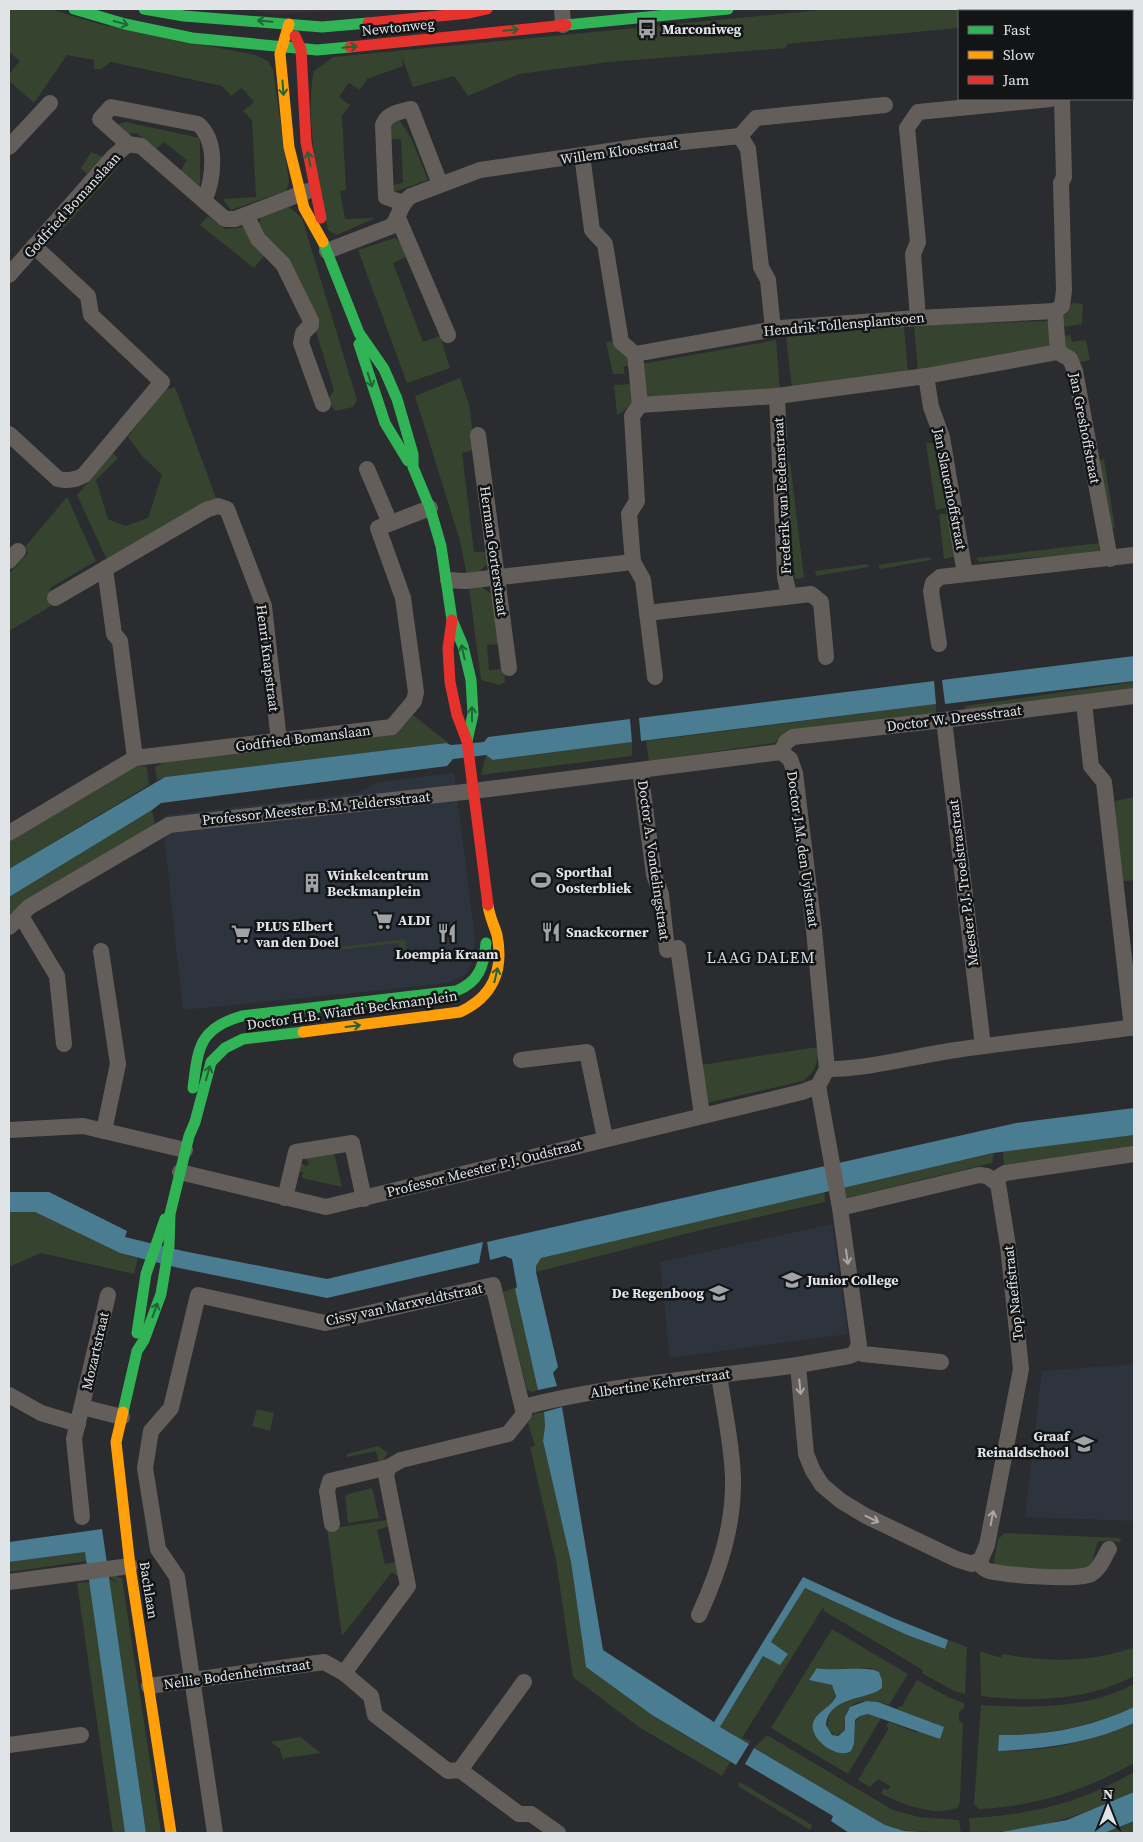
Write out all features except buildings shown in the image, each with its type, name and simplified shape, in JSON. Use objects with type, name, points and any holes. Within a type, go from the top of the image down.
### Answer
[{"type":"street","name":"Newtonweg","points":[[74,9],[125,24],[192,38],[301,49],[337,49],[563,17],[728,9]]},
{"type":"street","name":"Newtonweg","points":[[144,9],[184,16],[334,26],[469,13],[487,9]]},
{"type":"street","points":[[289,24],[280,48],[285,130],[324,228],[325,246],[359,333],[361,350],[378,406],[395,442],[414,468],[430,508],[448,580],[452,620],[449,630],[450,688],[461,732],[467,741],[472,732],[471,686],[458,630],[452,620]]},
{"type":"street","points":[[289,24],[301,49],[308,191]]},
{"type":"street","points":[[918,318],[913,254],[918,242],[906,128],[918,112],[1041,100]]},
{"type":"street","points":[[640,405],[777,396],[926,376],[1058,352],[1055,311],[1062,306],[1064,290],[1061,183],[1064,177],[1062,100]]},
{"type":"street","points":[[9,147],[50,104]]},
{"type":"street","points":[[773,329],[768,280],[761,266],[748,149],[740,136],[756,118],[885,105]]},
{"type":"street","points":[[128,144],[100,118],[111,107],[198,124],[206,133],[211,143],[210,188],[204,201]]},
{"type":"street","points":[[440,184],[411,109],[391,115],[383,125],[386,197],[401,210],[448,335]]},
{"type":"street","name":"Willem Kloosstraat","points":[[325,246],[388,228],[411,196],[480,170],[643,146],[740,136]]},
{"type":"street","name":"Godfried Bomanslaan","points":[[9,275],[113,157],[128,144],[142,146],[225,219],[235,219],[308,191]]},
{"type":"street","points":[[582,155],[592,230],[606,244],[621,342],[635,354],[640,405],[632,416],[637,501],[629,514],[633,562],[643,580],[655,677]]},
{"type":"street","points":[[246,215],[258,239],[283,264],[311,321],[311,325],[303,333],[301,343],[323,404]]},
{"type":"street","points":[[9,434],[58,479],[77,478],[84,475],[162,382],[91,315],[88,296],[34,246]]},
{"type":"street","name":"Hendrik Tollensplantsoen","points":[[635,354],[773,329],[918,318],[1055,311]]},
{"type":"street","points":[[359,333],[375,354],[397,399],[413,454],[414,468]]},
{"type":"street","name":"Jan Greshoffstraat","points":[[1058,352],[1070,359],[1075,371],[1110,558]]},
{"type":"street","name":"Jan Slauerhoffstraat","points":[[926,376],[931,407],[942,437],[965,574]]},
{"type":"street","name":"Frederik van Eedenstraat","points":[[777,396],[781,456],[778,468],[785,577],[790,596]]},
{"type":"street","name":"Herman Gorterstraat","points":[[478,435],[509,668]]},
{"type":"street","points":[[367,469],[390,523],[430,508]]},
{"type":"street","name":"Henri Knapstraat","points":[[55,598],[208,509],[218,506],[226,509],[264,606],[279,741]]},
{"type":"street","name":"Godfried Bomanslaan","points":[[9,833],[135,758],[392,727],[414,701],[416,692],[403,598],[378,528],[390,523]]},
{"type":"street","points":[[938,644],[931,591],[933,582],[940,577],[1134,555]]},
{"type":"street","points":[[448,580],[497,577],[633,562]]},
{"type":"street","points":[[105,569],[114,634],[120,641],[135,758]]},
{"type":"street","points":[[647,614],[806,593],[818,598],[821,602],[826,657]]},
{"type":"street","name":"Doctor W. Dreesstraat","points":[[781,752],[786,742],[792,737],[1134,696]]},
{"type":"street","points":[[1084,702],[1091,766],[1104,782],[1133,1028]]},
{"type":"street","name":"Meester P.J. Troelstrastraat","points":[[944,720],[983,1046]]},
{"type":"street","name":"Doctor H.B. Wiardi Beckmanplein","points":[[187,1143],[196,1057],[204,1035],[217,1023],[242,1016],[450,993],[462,989],[473,981],[484,966],[485,926],[488,908],[467,741]]},
{"type":"street","points":[[473,791],[781,752]]},
{"type":"street","name":"Doctor J.M. den Uylstraat","points":[[781,752],[790,759],[795,774],[814,930],[823,1078],[830,1155],[840,1208]]},
{"type":"street","name":"Doctor A. Vondelingstraat","points":[[640,770],[654,874],[661,894],[667,950],[678,948],[702,1115]]},
{"type":"street","name":"Professor Meester B.M. Teldersstraat","points":[[9,927],[29,908],[170,824],[473,791]]},
{"type":"street","name":"Doctor H.B. Wiardi Beckmanplein","points":[[187,1143],[195,1122],[211,1062],[222,1050],[235,1042],[460,1012],[482,1001],[494,982],[499,949],[493,919],[488,908]]},
{"type":"street","points":[[21,916],[57,976],[64,1044]]},
{"type":"street","points":[[101,951],[118,1064],[104,1131]]},
{"type":"street","name":"Professor Meester P.J. Oudstraat","points":[[180,1172],[326,1207],[605,1138],[802,1092],[823,1078],[846,1069],[900,1062],[983,1046],[1133,1028]]},
{"type":"street","points":[[521,1060],[587,1052],[605,1138]]},
{"type":"street","points":[[9,1130],[83,1126],[104,1131],[187,1143]]},
{"type":"street","name":"Bachlaan","points":[[138,1351],[161,1294],[169,1246],[170,1214],[187,1143]]},
{"type":"street","points":[[285,1198],[296,1152],[352,1143],[364,1199]]},
{"type":"street","points":[[1109,1549],[1098,1568],[1090,1574],[1082,1576],[1038,1576],[988,1571],[977,1562],[967,1564],[866,1516],[841,1501],[822,1485],[813,1471],[806,1454],[798,1365],[850,1356],[859,1346],[840,1208],[979,1176],[994,1180],[1005,1173],[1134,1154]]},
{"type":"street","name":"Top Naeffstraat","points":[[977,1562],[984,1555],[987,1545],[1021,1369],[1008,1246],[1000,1190],[994,1180]]},
{"type":"street","name":"Bachlaan","points":[[170,1214],[166,1216],[154,1242],[148,1264],[139,1311],[138,1351],[116,1442],[130,1566],[171,1833]]},
{"type":"street","name":"Cissy van Marxveldtstraat","points":[[191,1681],[177,1577],[158,1549],[145,1468],[151,1431],[171,1408],[198,1295],[326,1323],[492,1285],[521,1414]]},
{"type":"street","name":"Mozartstraat","points":[[82,1517],[74,1451],[78,1424],[108,1295]]},
{"type":"street","points":[[857,1350],[863,1354],[941,1362]]},
{"type":"street","name":"Albertine Kehrerstraat","points":[[521,1414],[541,1402],[560,1397],[798,1365]]},
{"type":"street","points":[[699,1615],[712,1588],[730,1526],[733,1478],[719,1375]]},
{"type":"street","points":[[9,1395],[41,1413],[78,1424]]},
{"type":"street","name":"Mozartstraat","points":[[82,1407],[122,1418]]},
{"type":"street","points":[[332,1524],[327,1492],[330,1481],[390,1467],[401,1460],[508,1434],[521,1414]]},
{"type":"street","points":[[344,1673],[408,1586],[386,1475],[390,1467]]},
{"type":"street","points":[[9,1582],[130,1566]]},
{"type":"street","name":"Nellie Bodenheimstraat","points":[[149,1686],[324,1662],[344,1673],[371,1696],[375,1715],[448,1771],[460,1770],[519,1814],[531,1814],[558,1833]]},
{"type":"street","points":[[191,1681],[215,1833]]},
{"type":"street","points":[[460,1770],[524,1682]]},
{"type":"street","points":[[9,1745],[81,1735]]},
{"type":"shaded area","points":[[247,9],[369,9],[272,14]]},
{"type":"shaded area","points":[[454,773],[475,939],[473,960],[466,974],[451,982],[432,985],[183,1010],[162,818],[167,815],[357,793],[379,782]]},
{"type":"shaded area","points":[[832,1224],[848,1334],[670,1358],[660,1262]]},
{"type":"shaded area","name":"Graaf Reinaldschool","points":[[1134,1364],[1134,1521],[1025,1517],[1042,1371]]},
{"type":"green space","points":[[9,9],[50,9],[99,24],[255,55],[268,61],[273,70],[289,182],[286,191],[231,210],[223,199],[256,197],[252,120],[243,111],[254,102],[242,88],[231,96],[222,86],[111,62],[101,69],[94,69],[94,60],[67,55],[34,103],[9,81],[9,74],[20,61],[9,52]]},
{"type":"green space","points":[[831,9],[1134,9],[1134,18],[1133,10],[958,10],[958,28],[787,44],[786,48],[609,62],[519,74],[468,96],[454,76],[413,87],[401,55],[403,66],[367,79],[360,90],[349,83],[339,97],[350,105],[342,116],[346,190],[340,191],[345,219],[375,218],[337,235],[328,230],[314,151],[311,109],[311,89],[314,71],[333,57]]},
{"type":"green space","points":[[399,119],[411,138],[428,180],[393,192],[393,185],[403,183],[401,139],[390,139],[390,127]]},
{"type":"green space","points":[[126,122],[200,138],[200,186],[180,171],[187,160],[164,142],[156,149],[137,133],[128,134],[118,124]]},
{"type":"green space","points":[[91,152],[103,157],[87,174],[81,168]]},
{"type":"green space","points":[[117,163],[119,166],[61,231],[55,227]]},
{"type":"green space","points":[[289,207],[302,218],[357,400],[353,407],[335,411],[328,400],[334,390],[309,309],[258,227],[261,217]]},
{"type":"green space","points":[[208,216],[225,229],[243,227],[251,243],[264,256],[254,268],[200,225]]},
{"type":"green space","points":[[395,238],[402,244],[406,257],[393,263],[423,342],[440,336],[450,368],[407,383],[358,250]]},
{"type":"green space","points":[[1072,303],[1083,304],[1082,324],[1062,327],[1061,318],[1067,313]]},
{"type":"green space","points":[[1049,321],[1052,349],[918,373],[914,325]]},
{"type":"green space","points":[[904,327],[908,373],[792,389],[786,337]]},
{"type":"green space","points":[[1070,335],[1072,342],[1086,340],[1090,360],[1076,363],[1063,350],[1063,336]]},
{"type":"green space","points":[[776,340],[780,390],[644,398],[641,364]]},
{"type":"green space","points":[[616,341],[632,356],[632,365],[623,367],[625,374],[613,374],[606,342]]},
{"type":"green space","points":[[460,378],[469,404],[475,450],[462,453],[474,552],[487,552],[489,562],[478,573],[467,576],[460,541],[415,396]]},
{"type":"green space","points":[[632,384],[636,402],[617,415],[614,385]]},
{"type":"green space","points":[[175,387],[216,498],[107,560],[77,495],[113,453],[118,458],[96,480],[108,519],[125,526],[148,518],[162,475],[142,456],[128,437],[164,390]]},
{"type":"green space","points":[[926,443],[937,443],[949,507],[936,510]]},
{"type":"green space","points":[[1104,459],[1115,528],[1110,530],[1098,461]]},
{"type":"green space","points":[[783,462],[790,462],[804,578],[795,579]]},
{"type":"green space","points":[[67,497],[96,561],[50,588],[51,606],[9,631],[9,574],[28,553],[25,547]]},
{"type":"green space","points":[[939,514],[950,514],[957,556],[944,559]]},
{"type":"green space","points":[[1099,543],[1099,552],[979,562],[976,558]]},
{"type":"green space","points":[[930,557],[931,560],[880,569],[878,565]]},
{"type":"green space","points":[[868,564],[869,567],[816,576],[815,571]]},
{"type":"green space","points":[[480,586],[493,595],[499,644],[487,645],[489,670],[504,669],[505,682],[499,685],[481,680],[469,587]]},
{"type":"green space","points":[[1134,682],[1134,688],[966,710],[965,706]]},
{"type":"green space","points":[[936,704],[936,716],[787,733],[774,743],[649,761],[646,741]]},
{"type":"green space","points":[[413,715],[451,745],[446,743],[165,777],[157,780],[155,767],[165,762],[398,733]]},
{"type":"green space","points":[[632,742],[632,756],[481,775],[486,755],[494,760]]},
{"type":"green space","points":[[136,765],[147,767],[149,785],[9,869],[9,840]]},
{"type":"green space","points":[[1134,797],[1134,880],[1120,882],[1115,801]]},
{"type":"green space","points":[[152,810],[155,824],[152,828],[9,914],[9,897]]},
{"type":"green space","points":[[405,939],[407,954],[400,955],[398,943],[340,950],[339,947]]},
{"type":"green space","points":[[818,1047],[815,1066],[811,1074],[803,1081],[707,1103],[701,1065]]},
{"type":"green space","points":[[1134,1135],[1134,1150],[1004,1165],[1003,1151]]},
{"type":"green space","points":[[334,1153],[342,1187],[302,1178],[303,1172],[297,1171],[299,1162],[306,1166],[309,1164],[305,1157]]},
{"type":"green space","points":[[994,1153],[992,1163],[846,1198],[843,1187]]},
{"type":"green space","points":[[824,1190],[825,1202],[705,1229],[536,1272],[536,1266],[541,1258]]},
{"type":"green space","points":[[9,1212],[35,1212],[120,1253],[138,1258],[134,1274],[41,1253],[9,1267]]},
{"type":"green space","points":[[517,1287],[515,1289],[538,1390],[533,1392],[527,1390],[503,1292]]},
{"type":"green space","points":[[257,1409],[274,1413],[270,1431],[252,1426]]},
{"type":"green space","points":[[544,1412],[543,1441],[571,1562],[586,1667],[652,1715],[730,1762],[722,1776],[639,1727],[573,1677],[556,1560],[530,1447],[535,1446],[528,1423],[533,1414]]},
{"type":"green space","points":[[378,1446],[388,1453],[382,1462],[379,1462],[376,1451],[347,1457],[347,1454]]},
{"type":"green space","points":[[372,1488],[379,1518],[348,1523],[345,1495]]},
{"type":"green space","points":[[388,1520],[389,1526],[377,1530],[385,1564],[396,1562],[400,1572],[397,1576],[392,1572],[342,1636],[327,1529]]},
{"type":"green space","points":[[1005,1533],[1121,1538],[1120,1542],[1098,1541],[1090,1569],[1086,1572],[993,1566],[998,1539]]},
{"type":"green space","points":[[85,1552],[87,1561],[9,1572],[9,1562]]},
{"type":"green space","points":[[110,1573],[122,1578],[161,1833],[146,1833],[109,1579],[118,1583],[110,1577]]},
{"type":"green space","points":[[90,1582],[125,1833],[113,1833],[77,1583]]},
{"type":"green space","points":[[805,1588],[907,1635],[945,1649],[948,1640],[967,1647],[965,1694],[954,1691],[922,1673],[923,1670],[824,1611],[823,1607],[742,1738],[751,1741],[749,1744],[720,1727],[764,1655],[788,1654],[771,1642]]},
{"type":"green space","points":[[832,1629],[908,1674],[889,1705],[864,1701],[851,1706],[845,1720],[845,1730],[835,1736],[827,1728],[830,1711],[842,1703],[878,1691],[882,1688],[881,1676],[870,1668],[833,1671],[818,1668],[810,1680],[832,1685],[836,1691],[833,1701],[813,1722],[816,1737],[834,1752],[854,1737],[853,1725],[860,1716],[868,1714],[881,1718],[848,1774],[771,1728]]},
{"type":"green space","points":[[1134,1647],[1134,1676],[1098,1691],[1059,1698],[1039,1699],[981,1696],[980,1651],[1001,1658],[1002,1654],[1036,1659],[1069,1660],[1102,1656]]},
{"type":"green space","points":[[917,1680],[950,1698],[964,1703],[964,1708],[959,1712],[959,1721],[963,1723],[960,1801],[958,1807],[949,1810],[930,1810],[899,1802],[882,1794],[883,1788],[888,1790],[890,1786],[878,1779],[870,1787],[858,1780],[889,1728],[886,1726],[889,1722],[916,1732],[944,1727],[897,1709],[899,1706],[901,1707]]},
{"type":"green space","points":[[1134,1684],[1134,1707],[1101,1720],[1051,1732],[999,1735],[998,1750],[1050,1748],[1102,1735],[1134,1723],[1134,1763],[1078,1789],[1040,1801],[999,1808],[979,1809],[974,1804],[981,1705],[1059,1705],[1097,1698]]},
{"type":"green space","points":[[767,1735],[893,1810],[919,1817],[959,1820],[961,1833],[904,1831],[885,1825],[754,1748]]},
{"type":"green space","points":[[300,1737],[321,1753],[285,1758],[283,1761],[280,1749],[271,1742]]},
{"type":"green space","points":[[1134,1772],[1134,1792],[1094,1809],[1034,1827],[970,1833],[969,1818],[1013,1814],[1054,1806],[1094,1792]]},
{"type":"green space","points":[[740,1782],[812,1825],[810,1830],[738,1786]]},
{"type":"green space","points":[[1134,1821],[1134,1833],[1104,1833]]},
{"type":"water","points":[[1134,656],[1134,681],[945,704],[942,680]]},
{"type":"water","points":[[934,681],[936,704],[641,741],[639,718]]},
{"type":"water","points":[[630,719],[632,742],[493,760],[486,755],[453,759],[447,766],[161,803],[9,897],[9,869],[165,777],[446,743],[451,745],[484,742],[488,737]]},
{"type":"water","points":[[1134,1108],[1134,1135],[993,1153],[541,1258],[536,1266],[536,1272],[558,1367],[553,1373],[557,1386],[538,1390],[515,1289],[517,1287],[512,1259],[505,1256],[490,1260],[487,1242],[1016,1123]]},
{"type":"water","points":[[9,1192],[49,1192],[127,1231],[125,1237],[183,1251],[327,1279],[483,1242],[479,1263],[327,1298],[179,1268],[120,1253],[35,1212],[9,1212]]},
{"type":"water","points":[[562,1407],[603,1650],[714,1722],[803,1577],[893,1618],[948,1640],[945,1649],[907,1635],[805,1588],[771,1642],[788,1654],[780,1665],[763,1656],[720,1727],[749,1744],[736,1765],[652,1715],[586,1667],[571,1562],[543,1441],[544,1412]]},
{"type":"water","points":[[102,1529],[146,1833],[125,1833],[85,1552],[9,1562],[9,1542]]},
{"type":"water","points":[[817,1668],[874,1670],[879,1672],[882,1680],[882,1688],[878,1691],[838,1705],[832,1710],[826,1725],[832,1735],[838,1736],[845,1730],[845,1717],[850,1707],[866,1701],[878,1702],[944,1727],[940,1739],[868,1714],[860,1716],[855,1720],[854,1744],[851,1751],[839,1753],[825,1746],[815,1735],[813,1723],[836,1696],[832,1685],[809,1680]]},
{"type":"water","points":[[1134,1707],[1134,1723],[1101,1736],[1050,1747],[998,1751],[999,1735],[1034,1734],[1068,1729],[1102,1720]]},
{"type":"water","points":[[754,1748],[885,1825],[904,1831],[938,1833],[849,1833],[831,1821],[833,1816],[745,1764]]},
{"type":"water","points":[[1134,1792],[1134,1821],[1104,1833],[996,1833],[1067,1820]]},
{"type":"traffic: fast","points":[[74,9],[125,24],[192,38],[317,50],[350,47]]},
{"type":"traffic: fast","points":[[144,9],[184,16],[322,27],[368,23]]},
{"type":"traffic: fast","points":[[566,25],[728,9]]},
{"type":"traffic: fast","points":[[323,242],[359,333],[384,369],[397,399],[413,454],[413,467],[430,508],[441,546],[452,620],[463,646],[471,680],[473,714],[467,741]]},
{"type":"traffic: fast","points":[[359,344],[385,423],[408,461]]},
{"type":"traffic: fast","points":[[193,1088],[199,1051],[203,1042],[217,1027],[228,1021],[242,1016],[456,991],[470,983],[479,972],[484,959],[486,943]]},
{"type":"traffic: fast","points":[[123,1412],[137,1351],[144,1340],[161,1294],[169,1246],[170,1214],[189,1136],[195,1122],[211,1062],[225,1048],[243,1039],[303,1032]]},
{"type":"traffic: fast","points":[[137,1333],[146,1274],[165,1219]]},
{"type":"traffic: slow","points":[[289,24],[280,54],[289,147],[304,208],[323,242]]},
{"type":"traffic: slow","points":[[303,1032],[460,1012],[471,1006],[481,999],[488,990],[497,971],[499,960],[497,935],[488,905]]},
{"type":"traffic: slow","points":[[123,1412],[116,1442],[130,1566],[171,1833]]},
{"type":"traffic: jam","points":[[368,23],[469,13],[487,9]]},
{"type":"traffic: jam","points":[[350,47],[566,25]]},
{"type":"traffic: jam","points":[[295,36],[301,49],[306,142],[321,218]]},
{"type":"traffic: jam","points":[[452,620],[448,648],[450,682],[457,715],[467,741],[488,905]]},
{"type":"place","name":"Marconiweg","points":[[647,29]]},
{"type":"place","name":"Sporthal Oosterbliek","points":[[541,880]]},
{"type":"place","name":"Winkelcentrum Beckmanplein","points":[[312,883]]},
{"type":"place","name":"ALDI","points":[[383,920]]},
{"type":"place","name":"Snackcorner","points":[[551,932]]},
{"type":"place","name":"Loempia Kraam","points":[[447,933]]},
{"type":"place","name":"PLUS Elbert van den Doel","points":[[241,934]]},
{"type":"place","name":"Junior College","points":[[792,1280]]},
{"type":"place","name":"De Regenboog","points":[[719,1293]]},
{"type":"place","name":"Graaf Reinaldschool","points":[[1084,1444]]},
{"type":"district","name":"LAAG DALEM","points":[[761,957]]}]
